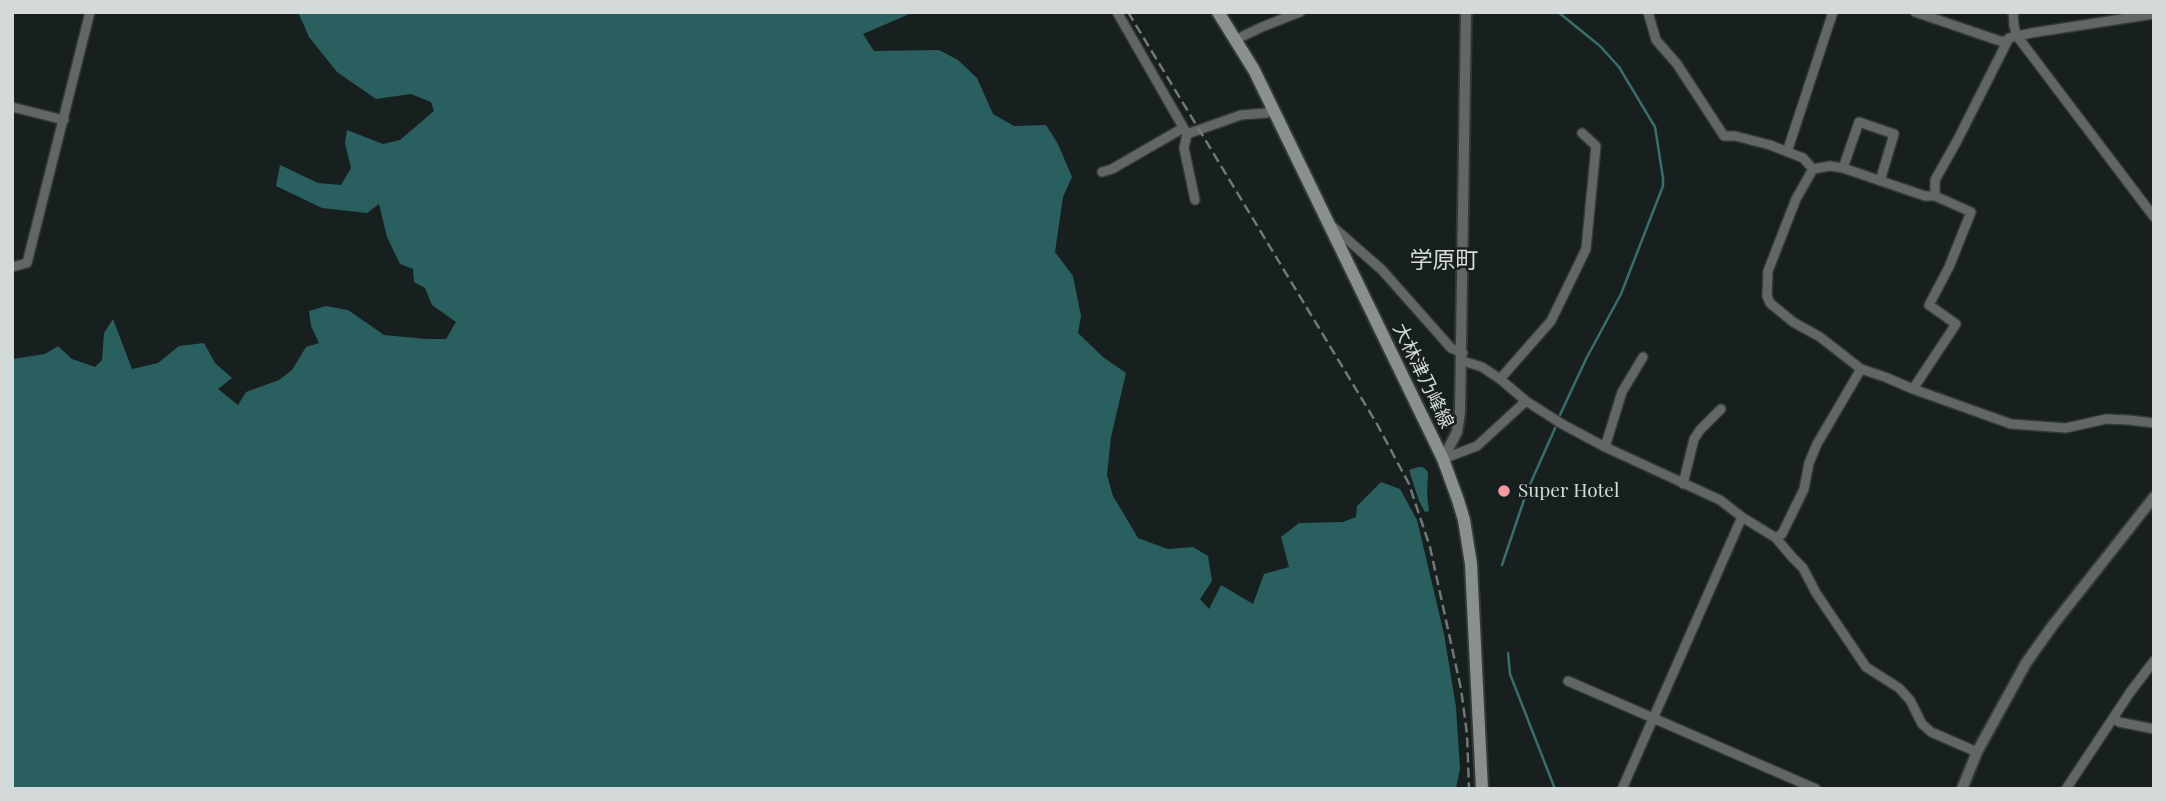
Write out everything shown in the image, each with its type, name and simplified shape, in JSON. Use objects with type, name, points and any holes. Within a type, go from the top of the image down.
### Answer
[{"type":"main road","name":"大林津乃峰線","points":[[1218,12],[1254,70],[1443,459],[1464,520],[1471,564],[1482,789]]},
{"type":"street","points":[[12,267],[27,263],[90,12]]},
{"type":"street","points":[[1117,12],[1185,131],[1184,148],[1195,200]]},
{"type":"street","points":[[1236,40],[1300,12]]},
{"type":"street","points":[[1443,459],[1453,444],[1460,422],[1466,12]]},
{"type":"street","points":[[1648,12],[1656,40],[1677,64],[1724,136],[1735,136],[1770,145],[1803,158],[1813,169]]},
{"type":"street","points":[[1787,152],[1833,12]]},
{"type":"street","points":[[1914,12],[2000,41],[2154,14]]},
{"type":"street","points":[[2013,12],[2017,36],[2154,217]]},
{"type":"street","points":[[1935,196],[1935,180],[2007,41]]},
{"type":"street","points":[[12,107],[64,120]]},
{"type":"street","points":[[1102,172],[1185,131],[1241,115],[1273,110]]},
{"type":"street","points":[[1843,169],[1859,122],[1894,134],[1880,181]]},
{"type":"street","points":[[1500,379],[1551,321],[1586,249],[1596,146],[1581,133]]},
{"type":"street","points":[[1813,169],[1830,166],[1843,169],[1925,196],[1935,196],[1971,212],[1949,267],[1929,305],[1956,324],[1913,389]]},
{"type":"street","points":[[1813,169],[1797,199],[1768,271],[1767,296],[1770,303],[1793,322],[1820,337],[1861,369],[2011,424],[2066,428],[2106,419],[2129,419],[2154,424]]},
{"type":"street","points":[[1328,222],[1382,270],[1451,348],[1463,357],[1500,379],[1562,424],[1720,500],[1776,538],[1803,568],[1816,593],[1866,667],[1899,688],[1910,699],[1922,724],[1931,732],[1977,752]]},
{"type":"street","points":[[1605,447],[1622,392],[1643,357]]},
{"type":"street","points":[[1776,538],[1782,534],[1804,489],[1809,463],[1817,444],[1861,369]]},
{"type":"street","points":[[1443,459],[1477,446],[1527,401]]},
{"type":"street","points":[[1683,484],[1695,439],[1700,430],[1721,409]]},
{"type":"street","points":[[1962,789],[1977,752],[2025,663],[2154,497]]},
{"type":"street","points":[[1622,789],[1742,517]]},
{"type":"street","points":[[2066,789],[2154,661]]},
{"type":"street","points":[[1568,681],[1816,789]]},
{"type":"street","points":[[2114,718],[2119,722],[2154,729]]},
{"type":"shaded area","points":[[298,12],[914,12],[863,34],[874,51],[939,50],[958,60],[977,78],[993,114],[1014,126],[1046,125],[1058,144],[1072,177],[1063,197],[1055,252],[1073,276],[1081,316],[1078,333],[1103,357],[1126,373],[1111,437],[1107,475],[1113,496],[1138,538],[1168,549],[1193,547],[1208,556],[1212,581],[1200,599],[1209,609],[1221,585],[1253,604],[1264,574],[1289,567],[1281,537],[1299,523],[1343,522],[1356,517],[1357,506],[1381,482],[1400,489],[1417,520],[1444,634],[1456,707],[1460,769],[1456,788],[12,789],[12,359],[45,354],[58,346],[72,359],[95,367],[102,360],[104,333],[113,319],[132,369],[158,363],[179,346],[204,343],[215,363],[232,378],[218,389],[238,405],[246,392],[279,380],[292,370],[306,347],[319,343],[311,326],[309,311],[326,306],[348,310],[384,335],[426,339],[446,339],[456,322],[432,305],[425,288],[414,282],[413,269],[400,264],[387,237],[379,204],[367,213],[322,208],[276,186],[280,165],[318,183],[341,185],[351,168],[345,143],[347,130],[383,144],[400,140],[434,111],[431,102],[411,94],[376,99],[337,72],[309,37]]},
{"type":"shaded area","points":[[1423,467],[1428,472],[1429,511],[1425,512],[1409,470]]},
{"type":"waterway","points":[[1558,12],[1600,46],[1619,67],[1655,127],[1663,178],[1663,186],[1621,294],[1559,417]]},
{"type":"waterway","points":[[1502,565],[1527,491],[1557,424]]},
{"type":"waterway","points":[[1508,653],[1510,674],[1555,789]]},
{"type":"railway","points":[[1128,12],[1377,424],[1409,484],[1430,547],[1461,689],[1467,734],[1469,789]]},
{"type":"place","name":"Super Hotel","points":[[1504,491]]},
{"type":"district","name":"学原町","points":[[1444,261]]}]
